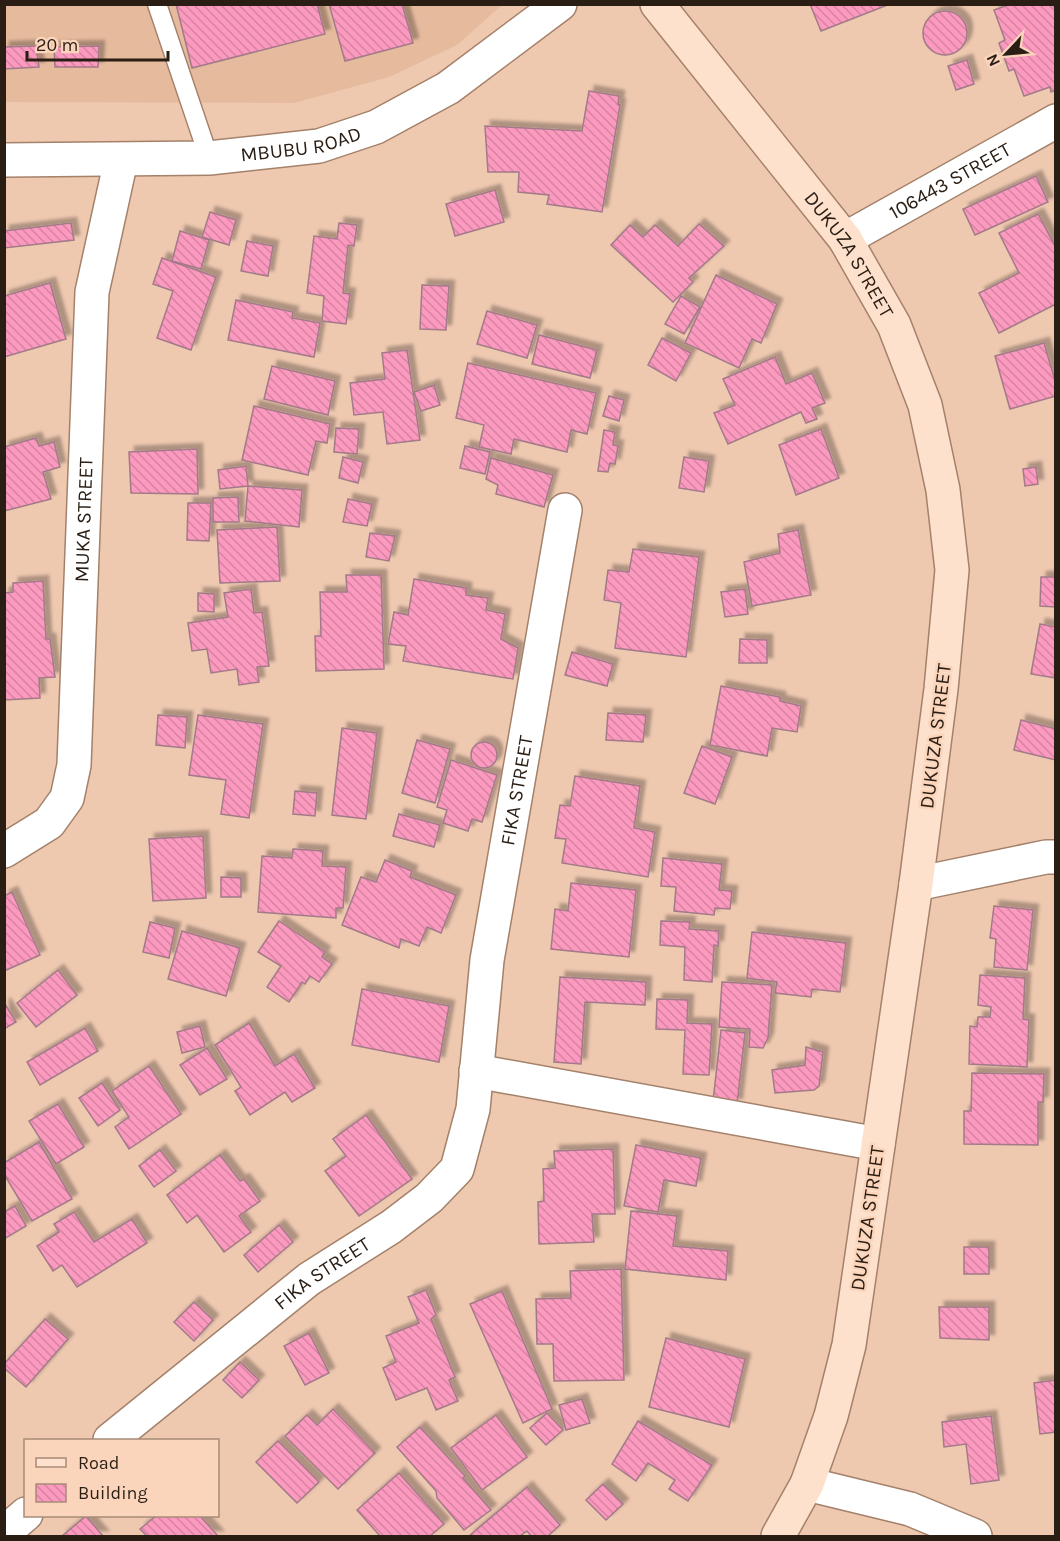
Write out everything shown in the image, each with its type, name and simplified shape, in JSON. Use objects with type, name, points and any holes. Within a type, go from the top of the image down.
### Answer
[{"type":"main road","name":"DUKUZA STREET","points":[[657,4],[845,239],[894,325],[925,405],[943,490],[952,570],[941,689],[916,884],[849,1345],[831,1416],[807,1484],[778,1536]]},
{"type":"street","name":"MBUBU ROAD","points":[[4,160],[210,158],[319,146],[376,128],[448,88],[561,4]]},
{"type":"street","name":"106443 STREET","points":[[845,239],[1056,122]]},
{"type":"street","name":"MUKA STREET","points":[[4,851],[49,823],[68,798],[74,765],[92,292],[122,160]]},
{"type":"street","name":"FIKA STREET","points":[[111,1439],[309,1279],[391,1227],[429,1198],[457,1169],[473,1109],[487,960],[565,510]]},
{"type":"street","points":[[916,884],[1046,857],[1056,857]]},
{"type":"street","points":[[476,1071],[878,1144]]},
{"type":"street","points":[[807,1484],[910,1509],[975,1536]]},
{"type":"street","points":[[4,1533],[24,1516]]},
{"type":"lane","points":[[157,4],[210,158]]},
{"type":"shaded area","points":[[4,5],[502,5],[457,45],[389,77],[294,103],[5,102]]},
{"type":"building","points":[[176,4],[317,4],[325,34],[192,68]]},
{"type":"building","points":[[329,4],[402,4],[413,43],[345,61]]},
{"type":"building","points":[[810,4],[890,4],[821,31]]},
{"type":"building","points":[[1011,4],[1053,4],[1056,11],[1056,90],[1051,92],[1050,87],[1024,96],[1014,69],[1009,71],[999,43],[1005,40],[994,10]]},
{"type":"building","points":[[945,11],[961,17],[967,33],[961,49],[945,55],[929,49],[923,33],[929,17]]},
{"type":"building","points":[[36,46],[39,67],[4,69],[4,47]]},
{"type":"building","points":[[99,46],[98,67],[55,67],[54,47]]},
{"type":"building","points":[[967,60],[974,84],[956,90],[948,66]]},
{"type":"building","points":[[589,91],[619,96],[618,104],[620,105],[602,212],[547,204],[549,195],[518,192],[519,172],[488,172],[485,126],[582,131]]},
{"type":"building","points":[[1036,176],[1048,202],[975,235],[963,209]]},
{"type":"building","points":[[495,190],[504,222],[455,236],[446,204]]},
{"type":"building","points":[[210,212],[236,220],[229,245],[202,237]]},
{"type":"building","points":[[1038,214],[1056,248],[1056,304],[999,333],[979,293],[1019,273],[999,233]]},
{"type":"building","points":[[71,223],[74,240],[4,248],[4,231]]},
{"type":"building","points":[[339,223],[357,225],[354,246],[348,245],[343,293],[350,294],[346,324],[322,321],[324,296],[307,293],[314,236],[337,239]]},
{"type":"building","points":[[699,224],[724,246],[689,278],[693,282],[673,302],[611,245],[630,225],[643,237],[655,225],[678,246]]},
{"type":"building","points":[[180,231],[209,240],[201,269],[172,261]]},
{"type":"building","points":[[247,241],[273,246],[268,276],[241,271]]},
{"type":"building","points":[[162,258],[216,277],[191,350],[157,338],[173,291],[153,284]]},
{"type":"building","points":[[716,275],[777,304],[761,343],[752,339],[739,368],[685,343]]},
{"type":"building","points":[[50,283],[66,339],[4,357],[4,296]]},
{"type":"building","points":[[422,285],[449,286],[446,330],[420,329]]},
{"type":"building","points":[[681,296],[700,307],[684,334],[665,324]]},
{"type":"building","points":[[236,300],[293,312],[292,318],[320,323],[314,357],[228,340]]},
{"type":"building","points":[[487,311],[537,325],[527,358],[477,344]]},
{"type":"building","points":[[539,335],[597,350],[590,378],[532,364]]},
{"type":"building","points":[[662,338],[691,353],[676,381],[648,365]]},
{"type":"building","points":[[1044,343],[1056,384],[1056,396],[1010,409],[995,356]]},
{"type":"building","points":[[407,350],[420,440],[387,444],[383,412],[354,415],[350,383],[385,379],[382,353]]},
{"type":"building","points":[[775,357],[786,384],[812,373],[825,403],[812,408],[817,419],[806,423],[801,412],[728,444],[714,413],[735,405],[723,379]]},
{"type":"building","points":[[468,363],[596,393],[587,434],[571,430],[567,452],[514,439],[511,454],[479,447],[484,425],[456,418]]},
{"type":"building","points":[[272,366],[335,381],[328,415],[264,399]]},
{"type":"building","points":[[434,385],[440,405],[421,411],[414,392]]},
{"type":"building","points":[[609,396],[624,400],[619,421],[603,416]]},
{"type":"building","points":[[254,406],[330,424],[327,443],[316,441],[308,475],[242,460]]},
{"type":"building","points":[[336,428],[359,429],[357,454],[334,452]]},
{"type":"building","points":[[821,429],[839,478],[796,495],[779,445]]},
{"type":"building","points":[[604,430],[615,432],[613,445],[618,446],[615,464],[610,463],[608,472],[598,471]]},
{"type":"building","points":[[36,438],[39,446],[54,442],[60,467],[43,472],[51,499],[4,511],[4,447]]},
{"type":"building","points":[[465,446],[490,452],[485,474],[460,468]]},
{"type":"building","points":[[197,449],[198,494],[131,493],[129,452]]},
{"type":"building","points":[[343,457],[363,462],[358,483],[339,478]]},
{"type":"building","points":[[684,457],[709,461],[704,492],[679,488]]},
{"type":"building","points":[[491,458],[553,475],[544,507],[496,494],[498,485],[486,479]]},
{"type":"building","points":[[246,466],[248,486],[220,489],[218,470]]},
{"type":"building","points":[[1036,467],[1038,484],[1025,486],[1023,469]]},
{"type":"building","points":[[248,486],[302,490],[299,527],[245,521]]},
{"type":"building","points":[[238,497],[239,522],[213,522],[213,498]]},
{"type":"building","points":[[348,499],[372,504],[367,526],[343,522]]},
{"type":"building","points":[[188,503],[211,503],[209,541],[187,540]]},
{"type":"building","points":[[277,527],[280,581],[220,583],[217,530]]},
{"type":"building","points":[[798,530],[811,595],[752,606],[744,562],[780,553],[778,534]]},
{"type":"building","points":[[370,533],[395,536],[389,561],[366,557]]},
{"type":"building","points":[[633,549],[699,557],[686,657],[615,648],[621,603],[604,600],[608,570],[629,572]]},
{"type":"building","points":[[346,575],[381,575],[384,669],[316,671],[315,636],[321,636],[320,592],[347,592]]},
{"type":"building","points":[[1041,577],[1056,577],[1056,607],[1040,606]]},
{"type":"building","points":[[414,579],[466,588],[466,595],[488,598],[486,610],[505,614],[501,639],[518,648],[513,679],[403,661],[406,646],[388,644],[394,612],[408,615]]},
{"type":"building","points":[[43,581],[46,639],[50,639],[55,677],[39,678],[40,698],[4,700],[4,593],[13,592],[13,583]]},
{"type":"building","points":[[251,589],[254,613],[262,612],[269,666],[257,667],[259,682],[239,685],[237,669],[211,673],[207,649],[192,651],[188,623],[228,617],[224,593]]},
{"type":"building","points":[[745,589],[748,614],[725,617],[721,592]]},
{"type":"building","points":[[198,593],[214,594],[214,612],[198,611]]},
{"type":"building","points":[[1040,624],[1056,627],[1056,678],[1031,674]]},
{"type":"building","points":[[740,639],[767,640],[767,663],[739,663]]},
{"type":"building","points":[[572,652],[613,664],[607,686],[565,675]]},
{"type":"building","points":[[721,686],[780,697],[780,701],[801,706],[797,732],[772,728],[767,756],[710,745]]},
{"type":"building","points":[[608,713],[646,715],[643,742],[606,740]]},
{"type":"building","points":[[158,715],[187,717],[185,748],[156,745]]},
{"type":"building","points":[[198,715],[263,724],[249,818],[221,814],[226,780],[189,775]]},
{"type":"building","points":[[1021,720],[1056,729],[1056,760],[1014,750]]},
{"type":"building","points":[[342,728],[377,733],[366,819],[332,815]]},
{"type":"building","points":[[417,740],[450,749],[435,803],[402,793]]},
{"type":"building","points":[[484,742],[493,746],[497,755],[493,764],[484,768],[475,764],[471,755],[475,746]]},
{"type":"building","points":[[702,746],[732,757],[715,804],[684,793]]},
{"type":"building","points":[[451,760],[497,775],[482,822],[472,819],[468,831],[443,823],[447,810],[437,807]]},
{"type":"building","points":[[575,776],[640,786],[634,828],[655,832],[648,877],[562,863],[566,839],[555,838],[560,805],[570,806]]},
{"type":"building","points":[[295,791],[317,793],[315,816],[293,814]]},
{"type":"building","points":[[399,814],[440,825],[434,847],[393,836]]},
{"type":"building","points":[[203,836],[206,898],[153,901],[149,839]]},
{"type":"building","points":[[293,849],[323,851],[322,866],[346,867],[343,908],[336,908],[336,918],[258,912],[262,856],[292,858]]},
{"type":"building","points":[[663,858],[722,864],[719,890],[732,891],[730,909],[715,908],[714,915],[674,911],[676,887],[661,886]]},
{"type":"building","points":[[385,860],[412,871],[410,877],[456,895],[441,933],[427,927],[419,946],[401,939],[399,948],[342,925],[361,877],[376,882]]},
{"type":"building","points":[[221,877],[241,878],[241,897],[221,897]]},
{"type":"building","points":[[571,883],[636,890],[629,957],[551,949],[555,909],[568,911]]},
{"type":"building","points":[[12,892],[40,955],[4,971],[4,896]]},
{"type":"building","points":[[994,906],[1033,910],[1027,970],[994,967],[996,939],[990,938]]},
{"type":"building","points":[[279,921],[325,952],[322,957],[332,964],[319,982],[310,976],[305,984],[302,982],[289,1002],[267,987],[281,966],[258,952]]},
{"type":"building","points":[[661,921],[690,922],[689,929],[719,931],[718,946],[714,945],[712,982],[684,980],[685,947],[660,945]]},
{"type":"building","points":[[150,922],[175,928],[169,958],[143,952]]},
{"type":"building","points":[[182,931],[240,948],[226,996],[168,979]]},
{"type":"building","points":[[752,932],[846,943],[840,992],[812,989],[811,997],[775,993],[777,982],[747,978]]},
{"type":"building","points":[[58,970],[77,995],[36,1027],[17,1003]]},
{"type":"building","points":[[980,975],[1025,978],[1023,1019],[1029,1020],[1027,1067],[969,1064],[970,1026],[977,1027],[978,1017],[990,1017],[991,1007],[978,1005]]},
{"type":"building","points":[[560,977],[646,982],[645,1005],[585,1002],[581,1064],[554,1062]]},
{"type":"building","points":[[722,982],[772,985],[768,1038],[763,1048],[749,1047],[750,1029],[719,1027]]},
{"type":"building","points":[[362,989],[449,1006],[439,1062],[352,1045]]},
{"type":"building","points":[[657,999],[688,1000],[687,1023],[712,1024],[709,1075],[683,1074],[685,1030],[656,1029]]},
{"type":"building","points":[[4,1005],[16,1022],[4,1029]]},
{"type":"building","points":[[249,1023],[275,1066],[294,1054],[315,1088],[292,1102],[285,1092],[250,1115],[235,1091],[241,1087],[215,1045]]},
{"type":"building","points":[[200,1026],[205,1047],[182,1053],[177,1032]]},
{"type":"building","points":[[85,1028],[98,1051],[40,1085],[27,1062]]},
{"type":"building","points":[[721,1030],[745,1033],[737,1104],[713,1101]]},
{"type":"building","points":[[806,1047],[823,1052],[819,1086],[814,1090],[775,1093],[772,1070],[805,1065]]},
{"type":"building","points":[[207,1048],[227,1079],[200,1095],[180,1065]]},
{"type":"building","points":[[149,1066],[181,1114],[129,1149],[115,1127],[129,1117],[112,1091]]},
{"type":"building","points":[[972,1073],[1044,1074],[1043,1102],[1038,1102],[1038,1145],[964,1144],[964,1111],[971,1111]]},
{"type":"building","points":[[102,1083],[120,1110],[98,1126],[79,1098]]},
{"type":"building","points":[[58,1104],[84,1147],[56,1164],[29,1121]]},
{"type":"building","points":[[366,1115],[412,1179],[359,1216],[325,1171],[346,1156],[333,1139]]},
{"type":"building","points":[[39,1142],[72,1199],[32,1221],[4,1174],[4,1163]]},
{"type":"building","points":[[636,1145],[701,1158],[696,1186],[664,1180],[658,1212],[624,1206]]},
{"type":"building","points":[[613,1149],[615,1214],[592,1214],[594,1242],[539,1244],[538,1202],[544,1201],[543,1169],[555,1168],[554,1151]]},
{"type":"building","points":[[160,1150],[176,1171],[154,1187],[139,1166]]},
{"type":"building","points":[[220,1155],[240,1181],[244,1179],[260,1201],[239,1216],[251,1232],[224,1252],[197,1215],[187,1223],[167,1195]]},
{"type":"building","points":[[15,1206],[26,1226],[4,1239],[4,1212]]},
{"type":"building","points":[[631,1211],[677,1216],[673,1246],[728,1251],[726,1280],[625,1269]]},
{"type":"building","points":[[74,1212],[94,1242],[132,1219],[147,1243],[77,1287],[62,1265],[53,1271],[37,1246],[59,1232],[54,1224]]},
{"type":"building","points":[[279,1225],[293,1242],[258,1272],[244,1255]]},
{"type":"building","points":[[964,1247],[989,1247],[989,1274],[964,1274]]},
{"type":"building","points":[[621,1269],[624,1380],[554,1381],[553,1344],[537,1344],[536,1299],[571,1298],[570,1271]]},
{"type":"building","points":[[426,1290],[436,1315],[431,1319],[455,1377],[449,1380],[458,1401],[436,1410],[427,1388],[396,1400],[383,1368],[396,1362],[386,1336],[419,1323],[408,1297]]},
{"type":"building","points":[[502,1291],[552,1409],[523,1423],[470,1304]]},
{"type":"building","points":[[194,1302],[213,1320],[194,1341],[174,1322]]},
{"type":"building","points":[[939,1307],[989,1307],[989,1340],[940,1338]]},
{"type":"building","points":[[45,1319],[68,1339],[26,1387],[4,1368],[4,1364]]},
{"type":"building","points":[[309,1333],[329,1373],[305,1385],[284,1346]]},
{"type":"building","points":[[666,1338],[745,1359],[729,1427],[649,1407]]},
{"type":"building","points":[[240,1362],[259,1380],[242,1398],[223,1380]]},
{"type":"building","points":[[1056,1380],[1056,1432],[1040,1434],[1034,1383]]},
{"type":"building","points":[[582,1399],[590,1423],[566,1430],[559,1405]]},
{"type":"building","points":[[333,1409],[375,1453],[338,1489],[285,1436],[307,1415],[317,1425]]},
{"type":"building","points":[[547,1413],[563,1430],[546,1445],[530,1428]]},
{"type":"building","points":[[496,1415],[527,1457],[482,1490],[451,1448]]},
{"type":"building","points":[[991,1416],[999,1480],[971,1484],[966,1444],[944,1447],[942,1422]]},
{"type":"building","points":[[638,1421],[712,1465],[688,1501],[669,1489],[675,1480],[648,1463],[636,1481],[612,1464]]},
{"type":"building","points":[[420,1427],[465,1476],[463,1478],[491,1510],[464,1530],[437,1498],[436,1491],[397,1447]]},
{"type":"building","points":[[278,1441],[319,1482],[297,1503],[256,1462]]},
{"type":"building","points":[[399,1473],[444,1524],[430,1536],[380,1536],[357,1510]]},
{"type":"building","points":[[603,1484],[623,1504],[606,1520],[586,1500]]},
{"type":"building","points":[[527,1487],[560,1525],[548,1536],[531,1536],[527,1531],[520,1536],[469,1536]]},
{"type":"building","points":[[87,1517],[103,1536],[62,1536]]},
{"type":"building","points":[[155,1517],[201,1517],[218,1536],[147,1536],[140,1529]]}]
